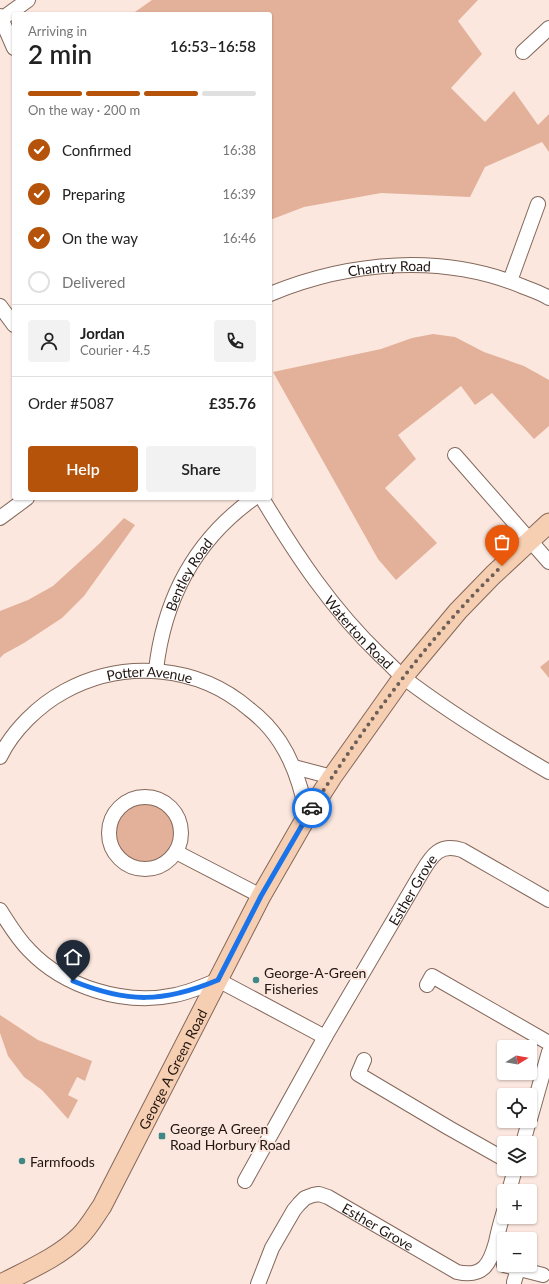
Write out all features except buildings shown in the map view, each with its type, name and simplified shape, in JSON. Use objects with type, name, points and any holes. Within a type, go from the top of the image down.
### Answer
[{"type":"main road","name":"George A Green Road","points":[[1,1284],[70,1246],[90,1225],[102,1206],[261,896],[307,816],[332,777],[403,677],[458,611],[493,575],[549,523]]},
{"type":"street","points":[[12,44],[0,18],[28,0]]},
{"type":"street","points":[[523,52],[549,28]]},
{"type":"street","points":[[510,281],[538,204]]},
{"type":"street","name":"Chantry Road","points":[[272,293],[293,285],[348,271],[421,264],[475,271],[510,281],[549,298]]},
{"type":"street","points":[[0,306],[12,322]]},
{"type":"street","points":[[455,455],[549,562]]},
{"type":"street","points":[[0,518],[24,500]]},
{"type":"street","name":"Bentley Road","points":[[156,670],[158,649],[167,615],[177,588],[187,570],[212,535],[227,520],[252,500]]},
{"type":"street","name":"Waterton Road","points":[[263,500],[286,539],[309,573],[334,606],[366,642],[403,677],[487,736],[549,772]]},
{"type":"street","name":"Potter Avenue","points":[[0,757],[16,732],[34,713],[55,696],[78,684],[103,675],[130,670],[156,670],[185,675],[213,685],[238,700],[261,719],[280,741],[294,767],[302,791],[307,816]]},
{"type":"street","points":[[294,767],[332,777]]},
{"type":"street","points":[[146,797],[161,800],[173,810],[180,823],[181,838],[176,852],[166,864],[152,870],[137,869],[123,863],[113,851],[109,836],[111,821],[118,808],[131,800],[146,797]]},
{"type":"street","name":"Esther Grove","points":[[245,1181],[325,1037],[422,872],[436,853],[446,848],[454,847],[462,850],[549,900]]},
{"type":"street","points":[[176,852],[261,896]]},
{"type":"street","points":[[0,910],[12,930],[29,950],[50,967],[73,981],[97,991],[123,996],[150,998],[196,990],[218,980],[325,1037]]},
{"type":"street","points":[[427,985],[432,976],[549,1044]]},
{"type":"street","points":[[537,1095],[549,1052]]},
{"type":"street","points":[[364,1060],[358,1074],[497,1155]]},
{"type":"street","name":"Esther Grove","points":[[258,1284],[272,1248],[294,1210],[304,1198],[320,1194],[328,1197],[457,1272],[464,1274],[478,1271],[484,1268],[490,1261]]},
{"type":"street","points":[[497,1263],[490,1261],[500,1224]]},
{"type":"street","points":[[512,1272],[516,1275],[543,1275]]},
{"type":"shaded area","points":[[152,0],[478,0],[458,21],[482,54],[451,88],[485,122],[514,91],[538,125],[549,114],[549,152],[542,142],[485,167],[470,197],[381,193],[304,207],[272,219],[272,12],[135,12]]},
{"type":"shaded area","points":[[433,334],[455,337],[484,352],[524,366],[549,380],[549,426],[534,439],[492,393],[475,405],[461,386],[398,435],[416,459],[385,488],[437,543],[396,580],[378,559],[273,372],[381,349],[412,338]]},
{"type":"shaded area","points":[[124,518],[135,525],[84,596],[62,618],[0,658],[0,611],[28,600],[53,586],[100,543]]},
{"type":"shaded area","points":[[549,660],[549,678],[540,667]]},
{"type":"shaded area","points":[[145,803],[157,806],[167,812],[173,822],[176,834],[173,846],[167,856],[157,862],[145,865],[133,862],[123,856],[117,846],[114,834],[117,822],[123,812],[133,806]]},
{"type":"shaded area","points":[[0,1015],[38,1040],[92,1061],[85,1081],[77,1077],[68,1095],[78,1100],[68,1119],[42,1090],[24,1077],[8,1056],[0,1033]]},
{"type":"way so far","points":[[312,808],[332,777],[403,677],[458,611],[502,566]]},
{"type":"place","name":"George-A-Green Fisheries","points":[[256,980]]},
{"type":"place","name":"George A Green Road Horbury Road","points":[[162,1136]]},
{"type":"place","name":"Farmfoods","points":[[22,1161]]},
{"type":"route","points":[[73,981],[97,991],[123,996],[150,998],[196,990],[218,980],[261,896],[312,808]]}]
